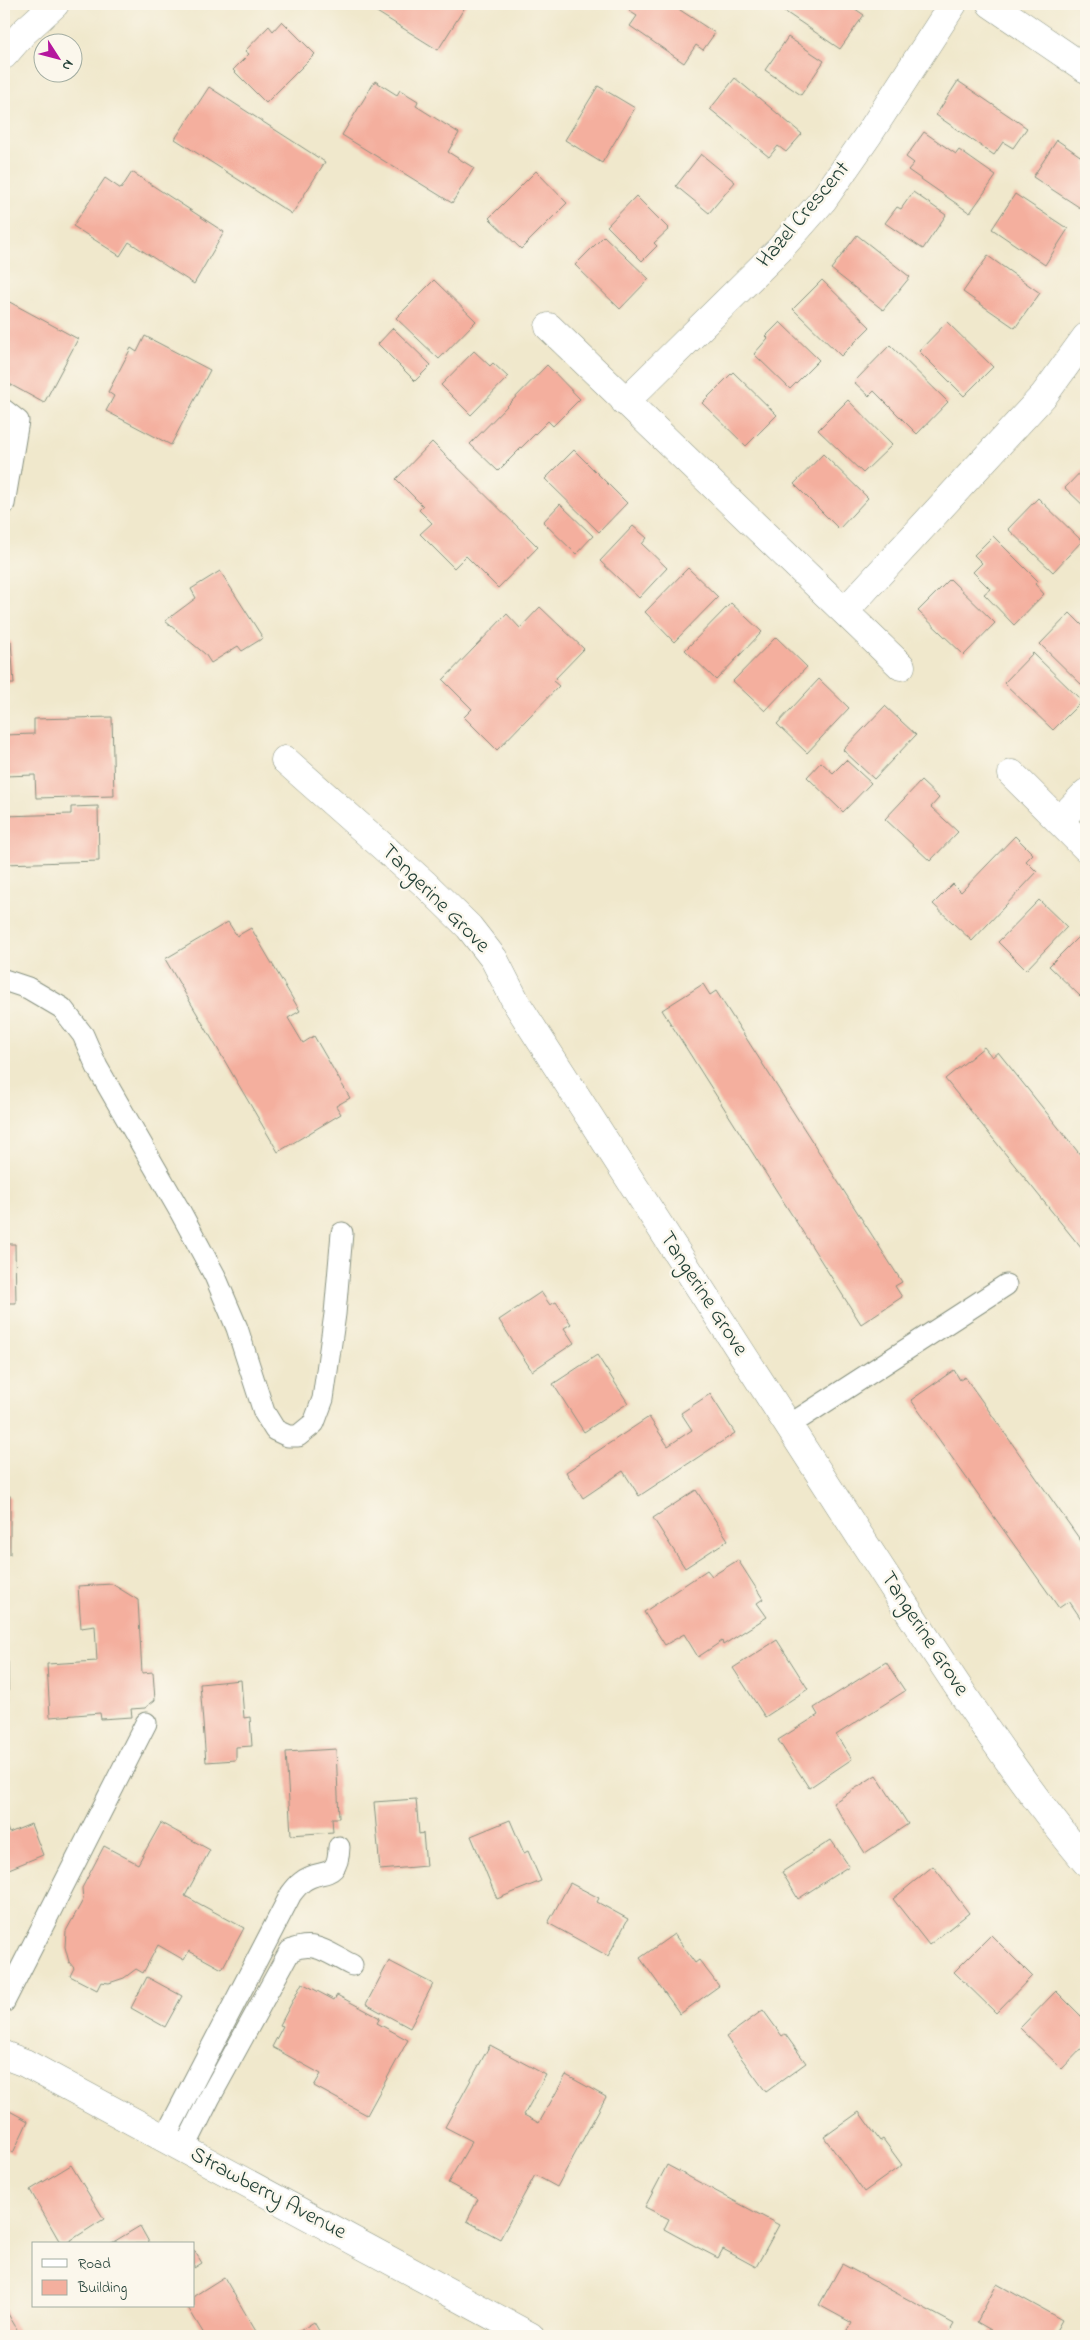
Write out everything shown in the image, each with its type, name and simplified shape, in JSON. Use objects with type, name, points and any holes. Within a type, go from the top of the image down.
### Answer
[{"type":"street","points":[[4,56],[24,32],[55,4]]},
{"type":"street","name":"Hazel Crescent","points":[[625,402],[780,250],[823,200],[869,134],[954,4]]},
{"type":"street","points":[[991,4],[1086,69]]},
{"type":"street","points":[[549,327],[901,666]]},
{"type":"street","points":[[845,611],[1044,395],[1086,337]]},
{"type":"street","name":"Tangerine Grove","points":[[285,760],[425,884],[468,928],[494,959],[517,1004],[788,1426],[977,1715],[1044,1811],[1086,1862]]},
{"type":"street","points":[[1012,774],[1086,848]]},
{"type":"street","points":[[1059,821],[1086,793]]},
{"type":"street","name":"Strawberry Avenue","points":[[4,2055],[25,2063],[530,2336]]},
{"type":"lane","points":[[4,410],[18,421],[4,504]]},
{"type":"lane","points":[[4,980],[28,988],[62,1008],[83,1035],[97,1067],[215,1276],[237,1328],[264,1412],[275,1430],[288,1436],[298,1436],[314,1423],[323,1399],[335,1314],[342,1232]]},
{"type":"lane","points":[[788,1426],[1006,1285]]},
{"type":"lane","points":[[4,2002],[146,1723]]},
{"type":"lane","points":[[174,2144],[291,1894],[303,1880],[332,1870],[339,1861],[339,1847]]},
{"type":"lane","points":[[174,2144],[209,2099],[290,1951],[303,1945],[317,1947],[352,1965]]},
{"type":"building","points":[[364,4],[467,4],[438,50]]},
{"type":"building","points":[[634,4],[671,4],[715,33],[703,50],[696,45],[684,63],[630,26],[637,16],[629,11]]},
{"type":"building","points":[[789,4],[848,4],[864,15],[840,49],[784,11]]},
{"type":"building","points":[[282,21],[315,54],[266,103],[233,70],[249,54],[245,51],[269,26],[273,31]]},
{"type":"building","points":[[788,37],[824,61],[801,95],[765,70]]},
{"type":"building","points":[[735,78],[802,134],[786,152],[778,146],[769,157],[710,109]]},
{"type":"building","points":[[375,81],[397,95],[400,90],[418,101],[416,106],[459,133],[448,152],[474,168],[452,203],[342,135]]},
{"type":"building","points":[[958,81],[1027,128],[1013,148],[1003,142],[994,155],[936,115]]},
{"type":"building","points":[[598,86],[635,108],[602,163],[565,140]]},
{"type":"building","points":[[209,87],[325,162],[292,214],[175,139]]},
{"type":"building","points":[[924,132],[956,154],[959,150],[996,176],[970,213],[908,170],[914,163],[906,157]]},
{"type":"building","points":[[1057,140],[1086,160],[1085,211],[1033,177]]},
{"type":"building","points":[[701,154],[735,182],[709,213],[676,186]]},
{"type":"building","points":[[536,171],[567,203],[521,249],[489,218]]},
{"type":"building","points":[[132,172],[224,232],[194,284],[129,242],[120,256],[73,226],[105,178],[121,189]]},
{"type":"building","points":[[913,192],[946,215],[923,249],[885,223],[897,207],[901,209]]},
{"type":"building","points":[[1015,194],[1068,229],[1045,265],[992,229]]},
{"type":"building","points":[[636,196],[669,229],[654,243],[657,246],[642,261],[607,226]]},
{"type":"building","points":[[857,235],[910,277],[883,310],[831,269]]},
{"type":"building","points":[[604,236],[649,279],[620,309],[575,265]]},
{"type":"building","points":[[988,256],[1040,293],[1015,328],[963,292]]},
{"type":"building","points":[[434,280],[476,321],[439,359],[396,318]]},
{"type":"building","points":[[822,280],[870,327],[841,356],[793,309]]},
{"type":"building","points":[[4,299],[78,339],[44,403],[4,381]]},
{"type":"building","points":[[780,322],[819,360],[790,389],[754,354],[768,338],[766,336]]},
{"type":"building","points":[[947,322],[993,367],[964,396],[919,351]]},
{"type":"building","points":[[393,328],[431,365],[415,381],[378,344]]},
{"type":"building","points":[[145,336],[210,370],[171,445],[106,411],[114,396],[108,392],[131,348],[137,352]]},
{"type":"building","points":[[890,345],[948,402],[917,434],[874,391],[869,396],[854,382]]},
{"type":"building","points":[[474,351],[490,366],[493,363],[508,377],[471,415],[441,385]]},
{"type":"building","points":[[547,365],[580,399],[553,426],[548,421],[498,471],[470,444]]},
{"type":"building","points":[[733,372],[777,415],[746,446],[702,403]]},
{"type":"building","points":[[848,400],[892,445],[863,473],[818,430]]},
{"type":"building","points":[[432,442],[538,547],[498,588],[466,556],[454,568],[420,534],[432,523],[419,510],[423,506],[396,479]]},
{"type":"building","points":[[574,450],[627,503],[599,532],[545,479]]},
{"type":"building","points":[[823,454],[868,498],[839,529],[794,484]]},
{"type":"building","points":[[1086,466],[1086,508],[1065,488]]},
{"type":"building","points":[[1038,498],[1082,541],[1053,572],[1008,529]]},
{"type":"building","points":[[560,504],[593,536],[576,554],[543,522]]},
{"type":"building","points":[[633,526],[647,538],[642,544],[667,568],[639,598],[600,561]]},
{"type":"building","points":[[993,536],[1038,581],[1035,584],[1044,594],[1014,625],[984,594],[990,589],[973,572],[982,563],[974,555]]},
{"type":"building","points":[[688,568],[718,597],[674,642],[645,612]]},
{"type":"building","points":[[220,571],[263,638],[242,651],[238,646],[211,663],[205,654],[165,621],[196,598],[191,589]]},
{"type":"building","points":[[950,579],[995,623],[964,655],[918,611]]},
{"type":"building","points":[[731,603],[762,632],[716,680],[685,650]]},
{"type":"building","points":[[540,607],[584,649],[553,681],[559,686],[497,750],[464,717],[472,709],[443,680],[507,614],[520,628]]},
{"type":"building","points":[[1070,613],[1086,629],[1086,689],[1040,644]]},
{"type":"building","points":[[776,637],[807,667],[765,711],[733,681]]},
{"type":"building","points":[[11,641],[14,684],[4,684],[4,642]]},
{"type":"building","points":[[1033,653],[1082,701],[1053,730],[1004,683]]},
{"type":"building","points":[[819,679],[849,708],[807,753],[777,724]]},
{"type":"building","points":[[885,706],[916,735],[874,779],[843,750]]},
{"type":"building","points":[[112,717],[114,796],[36,798],[35,775],[4,776],[4,735],[34,734],[34,719]]},
{"type":"building","points":[[846,760],[871,783],[843,812],[807,777],[821,762],[833,773]]},
{"type":"building","points":[[921,781],[939,798],[931,807],[958,832],[930,861],[885,819]]},
{"type":"building","points":[[98,806],[99,861],[4,864],[4,816],[71,814],[71,807]]},
{"type":"building","points":[[1015,836],[1033,854],[1026,861],[1037,872],[972,941],[933,904],[953,884],[961,892]]},
{"type":"building","points":[[1039,900],[1067,927],[1026,970],[998,942]]},
{"type":"building","points":[[228,922],[237,936],[251,928],[300,1011],[288,1018],[303,1043],[314,1036],[350,1098],[336,1106],[341,1114],[278,1152],[165,959]]},
{"type":"building","points":[[1079,936],[1086,943],[1086,990],[1080,996],[1049,966]]},
{"type":"building","points":[[703,984],[710,995],[716,991],[902,1282],[895,1286],[902,1297],[861,1324],[662,1010]]},
{"type":"building","points":[[984,1047],[992,1057],[998,1052],[1086,1162],[1086,1254],[945,1079]]},
{"type":"building","points":[[4,1244],[15,1244],[16,1303],[4,1303]]},
{"type":"building","points":[[541,1292],[550,1305],[556,1302],[571,1324],[564,1328],[574,1343],[532,1371],[499,1320]]},
{"type":"building","points":[[597,1355],[628,1403],[584,1432],[553,1384]]},
{"type":"building","points":[[954,1370],[960,1380],[965,1377],[1086,1548],[1086,1626],[1069,1601],[1059,1608],[911,1400]]},
{"type":"building","points":[[710,1394],[735,1433],[639,1496],[623,1471],[583,1498],[566,1472],[649,1417],[668,1446],[692,1430],[681,1413]]},
{"type":"building","points":[[696,1490],[728,1540],[685,1568],[653,1518]]},
{"type":"building","points":[[4,1496],[10,1496],[10,1554],[4,1554]]},
{"type":"building","points":[[738,1560],[763,1599],[757,1603],[767,1617],[723,1645],[722,1641],[698,1657],[684,1634],[665,1645],[644,1612],[707,1570],[712,1576]]},
{"type":"building","points":[[112,1584],[138,1600],[142,1673],[153,1672],[155,1700],[145,1708],[131,1709],[132,1717],[101,1719],[100,1713],[50,1717],[47,1664],[97,1661],[95,1626],[81,1628],[78,1586]]},
{"type":"building","points":[[777,1640],[808,1689],[765,1717],[733,1668]]},
{"type":"building","points":[[4,1662],[8,1662],[9,1725],[4,1725]]},
{"type":"building","points":[[886,1662],[905,1691],[836,1735],[852,1759],[809,1788],[778,1740],[818,1715],[814,1708]]},
{"type":"building","points":[[241,1680],[244,1718],[250,1717],[252,1746],[236,1747],[236,1760],[206,1762],[200,1684]]},
{"type":"building","points":[[336,1749],[339,1818],[332,1818],[333,1832],[291,1835],[286,1752]]},
{"type":"building","points":[[876,1775],[908,1824],[865,1853],[833,1803]]},
{"type":"building","points":[[416,1799],[419,1834],[423,1833],[426,1866],[380,1870],[374,1802]]},
{"type":"building","points":[[510,1820],[524,1853],[528,1851],[541,1881],[497,1899],[471,1836]]},
{"type":"building","points":[[161,1823],[210,1850],[185,1896],[244,1928],[222,1969],[189,1951],[184,1960],[158,1945],[143,1973],[136,1969],[124,1978],[109,1983],[101,1982],[97,1990],[70,1976],[74,1968],[69,1962],[65,1947],[66,1931],[83,1900],[82,1888],[104,1846],[138,1864]]},
{"type":"building","points":[[31,1824],[43,1855],[4,1871],[4,1826],[6,1825],[9,1833]]},
{"type":"building","points":[[831,1840],[849,1866],[798,1899],[782,1872]]},
{"type":"building","points":[[933,1866],[969,1913],[929,1945],[893,1899]]},
{"type":"building","points":[[570,1883],[599,1898],[597,1902],[628,1919],[608,1956],[548,1923]]},
{"type":"building","points":[[674,1934],[695,1963],[699,1960],[719,1986],[680,2014],[640,1958]]},
{"type":"building","points":[[991,1935],[1032,1976],[996,2013],[954,1972]]},
{"type":"building","points":[[389,1961],[433,1984],[410,2028],[366,2004]]},
{"type":"building","points":[[147,1977],[182,1996],[165,2027],[131,2008]]},
{"type":"building","points":[[302,1983],[334,2000],[337,1995],[380,2018],[377,2023],[408,2040],[367,2115],[314,2086],[321,2074],[272,2047],[283,2026],[280,2025]]},
{"type":"building","points":[[1056,1991],[1086,2021],[1086,2044],[1062,2069],[1020,2028]]},
{"type":"building","points":[[763,2010],[782,2036],[785,2034],[806,2063],[766,2092],[726,2037]]},
{"type":"building","points":[[490,2045],[546,2075],[524,2115],[539,2123],[566,2075],[606,2097],[557,2187],[535,2175],[500,2239],[467,2221],[478,2199],[448,2183],[472,2141],[445,2127]]},
{"type":"building","points":[[4,2108],[28,2121],[13,2153],[4,2148]]},
{"type":"building","points":[[859,2112],[880,2141],[883,2139],[902,2165],[864,2192],[824,2137]]},
{"type":"building","points":[[71,2165],[104,2219],[68,2242],[60,2242],[30,2190]]},
{"type":"building","points":[[667,2165],[779,2225],[756,2267],[723,2249],[718,2258],[664,2229],[669,2219],[645,2207]]},
{"type":"building","points":[[140,2226],[149,2242],[113,2242]]},
{"type":"building","points":[[195,2252],[202,2263],[195,2267]]},
{"type":"building","points":[[842,2264],[954,2324],[947,2336],[854,2336],[847,2332],[852,2323],[819,2305]]},
{"type":"building","points":[[224,2277],[257,2333],[251,2336],[201,2336],[204,2334],[188,2308],[195,2308],[195,2295]]},
{"type":"building","points":[[997,2284],[1062,2320],[1053,2336],[988,2336],[991,2330],[977,2322]]},
{"type":"building","points":[[4,2307],[21,2336],[4,2336]]},
{"type":"building","points":[[314,2322],[322,2336],[292,2336]]}]
